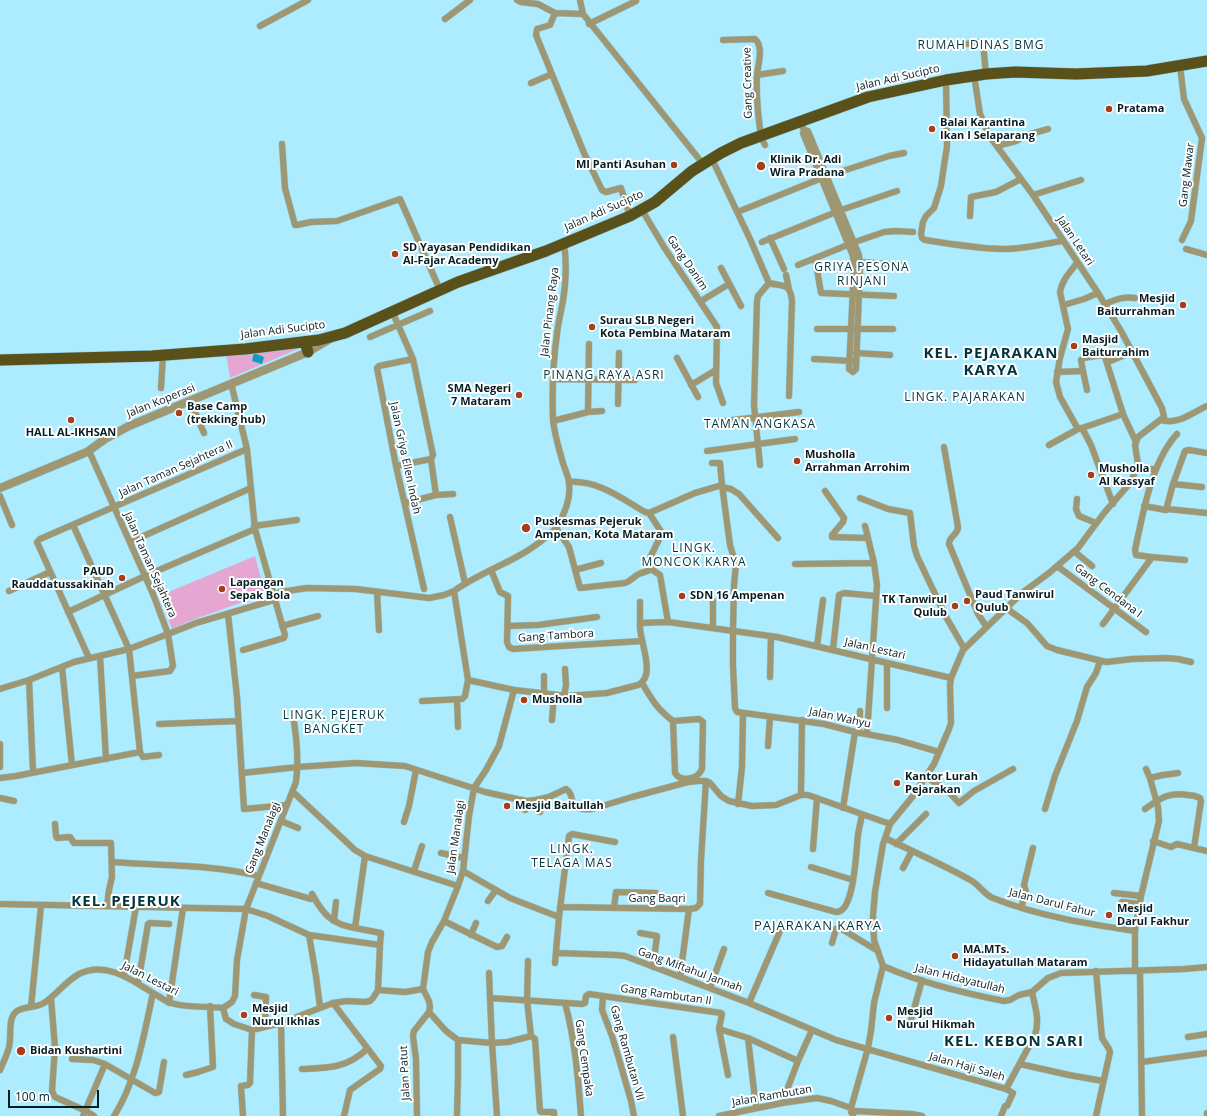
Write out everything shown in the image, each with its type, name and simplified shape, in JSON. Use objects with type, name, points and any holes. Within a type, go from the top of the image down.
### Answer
[{"type":"highway","name":"Jalan Adi Sucipto","points":[[0,360],[163,355],[307,347],[332,337],[396,319],[440,290],[565,250],[630,216],[644,214],[692,172],[721,153],[741,143],[763,141],[803,126],[868,97],[946,88],[975,82],[986,74],[1015,72],[1076,74],[1147,71],[1207,61]]},
{"type":"street","points":[[260,26],[308,0]]},
{"type":"street","points":[[445,19],[470,0]]},
{"type":"street","points":[[517,0],[521,2],[538,4],[556,13],[583,14]]},
{"type":"street","points":[[580,0],[583,14],[589,24],[685,140],[707,162],[757,253],[769,284]]},
{"type":"street","points":[[589,24],[636,0]]},
{"type":"street","points":[[556,13],[550,25],[537,29],[536,32],[584,153],[602,190],[606,192],[621,188],[630,216]]},
{"type":"street","name":"Gang Creative","points":[[723,40],[757,40],[760,53],[757,75],[757,105],[763,141]]},
{"type":"street","points":[[966,44],[983,43],[986,74]]},
{"type":"street","name":"Gang Mawar","points":[[1180,66],[1184,99],[1202,138],[1191,221],[1182,240]]},
{"type":"street","points":[[757,75],[783,71]]},
{"type":"street","points":[[531,83],[552,74]]},
{"type":"street","name":"Jalan Letari","points":[[975,82],[980,114],[983,123],[997,146],[1032,194],[1105,304],[1162,408],[1162,418]]},
{"type":"street","points":[[946,88],[947,147],[941,186],[934,208],[926,216],[923,222],[921,234],[922,238],[925,240],[973,248],[991,249],[1021,248],[1062,241]]},
{"type":"street","points":[[803,126],[808,131],[824,177],[860,262],[856,295],[853,361]]},
{"type":"street","points":[[997,146],[1016,141],[1027,135],[1048,129]]},
{"type":"street","points":[[282,144],[285,188],[295,225],[311,222],[340,220],[400,199],[440,290]]},
{"type":"street","points":[[740,211],[824,177],[904,152]]},
{"type":"street","points":[[970,216],[970,198],[972,196],[996,192],[1020,179]]},
{"type":"street","points":[[1032,194],[1081,180]]},
{"type":"street","points":[[762,242],[838,211],[897,191]]},
{"type":"street","name":"Gang Danim","points":[[644,214],[717,327],[716,370]]},
{"type":"street","points":[[798,266],[884,232],[913,232]]},
{"type":"street","points":[[770,238],[785,272],[789,289],[791,291],[789,396]]},
{"type":"street","points":[[852,244],[856,295]]},
{"type":"street","points":[[1186,249],[1207,255]]},
{"type":"street","name":"Jalan Pinang Raya","points":[[168,634],[196,623],[274,598],[280,592],[307,588],[356,589],[429,598],[444,595],[465,582],[529,551],[556,528],[566,506],[569,492],[569,482],[558,445],[553,421],[553,378],[557,332],[565,288],[565,250]]},
{"type":"street","points":[[815,258],[821,293],[894,296]]},
{"type":"street","points":[[860,262],[901,265]]},
{"type":"street","points":[[1077,263],[1061,286],[1060,292],[1068,329],[1057,372],[1056,382],[1058,392],[1090,445],[1113,504]]},
{"type":"street","points":[[721,268],[741,306]]},
{"type":"street","points":[[701,302],[729,284]]},
{"type":"street","points":[[769,284],[789,289]]},
{"type":"street","points":[[760,465],[755,417],[754,378],[757,301],[758,296],[769,284]]},
{"type":"street","points":[[1064,305],[1098,293]]},
{"type":"street","points":[[1105,304],[1121,298],[1134,298]]},
{"type":"street","points":[[370,337],[396,319],[430,311]]},
{"type":"street","points":[[396,319],[413,359],[433,455],[431,459],[436,495]]},
{"type":"street","points":[[853,361],[856,353],[854,328]]},
{"type":"street","points":[[817,329],[894,329]]},
{"type":"street","points":[[588,412],[589,344]]},
{"type":"street","name":"Jalan Koperasi","points":[[0,488],[89,451],[113,434],[231,384],[307,347]]},
{"type":"street","points":[[1108,362],[1132,352]]},
{"type":"street","points":[[618,404],[619,353]]},
{"type":"street","points":[[856,353],[890,355]]},
{"type":"street","points":[[161,388],[163,355]]},
{"type":"street","points":[[852,1112],[868,1048],[874,1003],[883,966],[874,940],[874,904],[876,880],[885,838],[890,824],[926,777],[939,752],[951,723],[949,697],[951,678],[964,648],[1022,593],[1075,552],[1096,523],[1131,482],[1136,469],[1138,460],[1136,442],[1123,414],[1105,356],[1102,355],[1084,358],[1081,360],[1086,390]]},
{"type":"street","points":[[677,358],[698,397]]},
{"type":"street","name":"Jalan Griya Ellen Indah","points":[[413,359],[379,366],[377,368],[396,466],[424,589]]},
{"type":"street","points":[[814,360],[853,361]]},
{"type":"street","points":[[691,385],[716,370]]},
{"type":"street","points":[[716,370],[716,384],[723,402]]},
{"type":"street","points":[[1057,372],[1083,371]]},
{"type":"street","points":[[553,378],[635,380]]},
{"type":"street","points":[[231,384],[247,449],[255,527],[285,635],[284,638],[243,650]]},
{"type":"street","points":[[190,401],[204,433]]},
{"type":"street","points":[[1136,442],[1143,432],[1162,418],[1172,422],[1188,417],[1206,406]]},
{"type":"street","points":[[553,421],[588,412],[602,411]]},
{"type":"street","points":[[717,422],[799,412]]},
{"type":"street","points":[[1049,444],[1080,428],[1123,414]]},
{"type":"street","points":[[1177,434],[1163,454],[1156,469],[1144,506],[1135,553],[1136,555],[1185,560]]},
{"type":"street","points":[[707,451],[795,439]]},
{"type":"street","points":[[944,447],[958,527],[957,532],[950,539],[949,544],[978,614],[986,626]]},
{"type":"street","name":"Jalan Taman Sejahtera II","points":[[50,572],[37,542],[40,539],[247,449]]},
{"type":"street","points":[[1167,509],[1185,451],[1189,450],[1207,453]]},
{"type":"street","name":"Jalan Taman Sejahtera","points":[[0,689],[29,680],[74,662],[129,649],[168,634],[145,576],[89,451]]},
{"type":"street","points":[[396,466],[431,459]]},
{"type":"street","points":[[712,463],[720,463],[730,545],[736,565],[732,666],[735,708],[740,713],[742,767],[738,804]]},
{"type":"street","points":[[1136,469],[1156,469]]},
{"type":"street","points":[[569,482],[589,483],[603,488],[649,513],[662,533],[649,558],[651,569],[660,575],[668,622]]},
{"type":"street","points":[[1174,484],[1202,487]]},
{"type":"street","points":[[649,513],[695,493],[722,486],[731,489],[738,494],[778,538]]},
{"type":"street","points":[[130,542],[251,488]]},
{"type":"street","points":[[825,491],[844,518],[843,522],[832,534],[832,537],[868,538]]},
{"type":"street","points":[[405,503],[436,495],[453,494]]},
{"type":"street","points":[[0,496],[12,525]]},
{"type":"street","points":[[860,498],[888,508],[910,513],[914,546],[917,556],[946,617],[964,648]]},
{"type":"street","points":[[1077,499],[1076,508],[1079,516],[1096,523]]},
{"type":"street","points":[[1144,506],[1164,510],[1167,509],[1207,513]]},
{"type":"street","points":[[450,517],[465,582]]},
{"type":"street","points":[[68,612],[255,527],[297,520]]},
{"type":"street","points":[[73,525],[129,649],[140,752],[143,757],[146,758],[159,756]]},
{"type":"street","points":[[865,526],[874,563],[877,585],[867,734]]},
{"type":"street","points":[[556,528],[569,547],[579,586],[581,588],[625,583],[630,581],[638,574],[647,572],[651,569]]},
{"type":"street","points":[[1075,552],[1092,566]]},
{"type":"street","points":[[1103,624],[1151,557]]},
{"type":"street","points":[[575,570],[601,563]]},
{"type":"street","points":[[795,564],[874,563]]},
{"type":"street","name":"Gang Cendana I","points":[[1058,566],[1146,632]]},
{"type":"street","name":"Gang Tambora","points":[[491,570],[500,592],[508,596],[507,642],[512,649],[642,640]]},
{"type":"street","points":[[9,591],[50,572],[89,658]]},
{"type":"street","points":[[422,701],[457,700],[462,699],[465,696],[468,680],[454,590]]},
{"type":"street","points":[[377,592],[379,630]]},
{"type":"street","points":[[833,650],[838,597],[840,594],[844,593],[876,596]]},
{"type":"street","points":[[818,646],[823,600]]},
{"type":"street","points":[[713,601],[713,628]]},
{"type":"street","points":[[468,680],[514,690],[564,696],[607,693],[642,683],[646,677],[647,666],[640,623],[640,602]]},
{"type":"street","points":[[1006,608],[1026,623],[1047,646],[1057,650],[1100,661],[1178,658],[1192,662]]},
{"type":"street","points":[[228,614],[238,721],[244,809],[287,805]]},
{"type":"street","points":[[282,626],[318,616]]},
{"type":"street","points":[[508,626],[538,625],[597,617]]},
{"type":"street","name":"Jalan Lestari","points":[[640,623],[668,622],[771,636],[951,678]]},
{"type":"street","points":[[132,676],[170,671],[172,669],[173,666],[168,634]]},
{"type":"street","points":[[770,677],[771,636]]},
{"type":"street","points":[[100,656],[106,760]]},
{"type":"street","points":[[1045,809],[1054,776],[1077,721],[1088,687],[1096,674],[1100,661]]},
{"type":"street","points":[[887,662],[887,708]]},
{"type":"street","points":[[62,667],[72,765]]},
{"type":"street","points":[[564,696],[566,685],[565,669]]},
{"type":"street","points":[[544,676],[544,693]]},
{"type":"street","points":[[29,680],[33,772]]},
{"type":"street","points":[[642,683],[652,701],[661,712],[673,721],[699,718],[703,722],[702,772],[689,779],[684,779],[676,775],[673,721]]},
{"type":"street","name":"Jalan Manalagi","points":[[423,989],[430,947],[444,921],[463,871],[469,816],[474,788],[499,746],[514,690]]},
{"type":"street","points":[[552,720],[554,695]]},
{"type":"street","points":[[457,700],[458,727]]},
{"type":"street","points":[[843,808],[860,711]]},
{"type":"street","name":"Jalan Wahyu","points":[[740,713],[824,724],[898,740],[939,752]]},
{"type":"street","name":"Gang Manalagi","points":[[223,1008],[232,1002],[235,996],[238,960],[246,909],[293,792],[298,767],[297,741],[292,716]]},
{"type":"street","points":[[768,746],[770,717]]},
{"type":"street","points":[[801,795],[802,720]]},
{"type":"street","points":[[159,724],[238,721]]},
{"type":"street","points":[[0,744],[0,767]]},
{"type":"street","points":[[0,778],[106,760],[140,752]]},
{"type":"street","points":[[242,773],[356,763],[405,766],[497,795],[523,800],[549,797],[566,789],[570,792],[571,801],[575,807],[586,809],[592,809],[682,784],[706,781],[714,787],[721,796],[728,801],[738,804],[752,806],[776,805],[801,795],[817,798],[890,824]]},
{"type":"street","points":[[926,777],[947,790],[959,803],[974,791],[1013,769]]},
{"type":"street","points":[[1142,1116],[1142,1062],[1135,931],[1153,841],[1159,821],[1158,807],[1146,769]]},
{"type":"street","points":[[404,822],[409,806],[416,770]]},
{"type":"street","points":[[1150,778],[1178,773]]},
{"type":"street","name":"Gang Baqri","points":[[560,907],[696,908],[700,904],[706,781]]},
{"type":"street","points":[[293,792],[347,844],[365,856],[458,886]]},
{"type":"street","points":[[1146,808],[1156,800],[1166,796],[1180,794],[1198,797],[1201,801],[1194,848]]},
{"type":"street","points":[[0,798],[14,801]]},
{"type":"street","points":[[813,849],[817,798]]},
{"type":"street","points":[[540,812],[541,799]]},
{"type":"street","points":[[523,800],[524,810]]},
{"type":"street","points":[[768,893],[840,912],[847,904],[853,880],[862,814]]},
{"type":"street","points":[[896,844],[926,814]]},
{"type":"street","points":[[281,821],[298,828]]},
{"type":"street","points":[[55,824],[57,838],[70,837],[74,843],[111,843],[112,877],[107,906]]},
{"type":"street","points":[[555,963],[569,836],[572,834],[615,842]]},
{"type":"street","name":"Jalan Darul Fahur","points":[[885,838],[950,869],[979,886],[989,896],[1021,908],[1064,918],[1135,931]]},
{"type":"street","points":[[1153,841],[1170,847],[1177,844],[1207,851]]},
{"type":"street","points":[[414,871],[422,846]]},
{"type":"street","points":[[1021,908],[1026,892],[1024,884],[1033,848]]},
{"type":"street","points":[[903,868],[912,851]]},
{"type":"street","points":[[441,853],[464,858]]},
{"type":"street","points":[[355,928],[365,856]]},
{"type":"street","points":[[112,862],[191,866],[244,872],[259,876]]},
{"type":"street","points":[[811,867],[853,880]]},
{"type":"street","points":[[463,871],[521,903],[559,917]]},
{"type":"street","points":[[223,1008],[226,1019],[234,1024],[252,1030],[281,1023],[333,1003],[347,1001],[370,1001],[378,990],[381,935],[379,932],[355,928],[334,921],[327,916],[312,896],[256,883]]},
{"type":"street","points":[[488,901],[496,890]]},
{"type":"street","points":[[614,908],[616,892],[656,893]]},
{"type":"street","points":[[1114,893],[1141,896]]},
{"type":"street","points":[[334,921],[336,902]]},
{"type":"street","points":[[1122,902],[1140,904]]},
{"type":"street","points":[[0,904],[246,909],[268,916],[309,935],[380,945]]},
{"type":"street","points":[[31,1007],[41,906]]},
{"type":"street","points":[[124,975],[136,907]]},
{"type":"street","points":[[170,1003],[183,908]]},
{"type":"street","points":[[680,977],[689,909]]},
{"type":"street","points":[[444,921],[499,948],[502,946],[507,937]]},
{"type":"street","points":[[138,984],[148,924],[150,922],[169,924]]},
{"type":"street","points":[[470,935],[476,923]]},
{"type":"street","points":[[832,943],[836,930],[840,928],[878,952]]},
{"type":"street","points":[[749,1003],[780,931]]},
{"type":"street","points":[[640,933],[657,936],[653,967]]},
{"type":"street","points":[[309,935],[320,1007]]},
{"type":"street","points":[[710,988],[724,949]]},
{"type":"street","name":"Gang Miftahul Jannah","points":[[556,953],[625,956],[749,1003],[836,1040],[868,1048]]},
{"type":"street","points":[[528,961],[527,1000],[532,1036],[535,1039],[540,1111],[554,1114]]},
{"type":"street","name":"Jalan Hidayatullah","points":[[883,966],[922,980],[1004,1001],[1010,1000],[1017,995],[1032,992]]},
{"type":"street","points":[[1032,992],[1048,978],[1056,974],[1207,967]]},
{"type":"street","name":"Jalan Lestari","points":[[0,1070],[2,1059],[9,1047],[11,1021],[13,1015],[22,1009],[41,1005],[80,974],[90,971],[100,969],[124,975],[170,1003],[184,1006],[210,1006],[223,1008]]},
{"type":"street","points":[[1096,971],[1102,1038],[1110,1052],[1096,1116]]},
{"type":"street","points":[[489,973],[497,1116]]},
{"type":"street","points":[[911,1020],[922,980]]},
{"type":"street","points":[[378,990],[405,992],[423,989],[429,1001],[429,1012],[446,1031],[458,1040],[492,1043],[508,1042],[532,1036]]},
{"type":"street","name":"Jalan Haji Saleh","points":[[868,1048],[1006,1089],[1038,1027],[1032,992]]},
{"type":"street","points":[[114,1116],[132,1078],[153,993]]},
{"type":"street","points":[[254,995],[266,997],[265,1027]]},
{"type":"street","name":"Gang Rambutan II","points":[[565,1003],[582,1004],[585,1003],[587,995],[603,996],[721,1013],[719,1029]]},
{"type":"street","name":"Gang Rambutan VII","points":[[603,996],[602,1012],[612,1036],[634,1116]]},
{"type":"street","points":[[51,998],[55,1048],[52,1091],[55,1097],[84,1113],[94,1116]]},
{"type":"street","points":[[490,998],[565,1003]]},
{"type":"street","points":[[333,1003],[381,1068],[350,1090],[344,1116]]},
{"type":"street","name":"Gang Cempaka","points":[[565,1003],[578,1067],[582,1116]]},
{"type":"street","points":[[186,1075],[213,1067],[210,1006]]},
{"type":"street","name":"Jalan Patut","points":[[417,1116],[416,1059],[413,1036],[414,1031],[429,1012]]},
{"type":"street","points":[[281,1023],[283,1116]]},
{"type":"street","points":[[728,1075],[719,1029],[748,1038],[798,1061]]},
{"type":"street","points":[[244,1116],[241,1086],[248,1085],[250,1083],[252,1030]]},
{"type":"street","points":[[782,1103],[812,1030]]},
{"type":"street","points":[[1188,1036],[1207,1034]]},
{"type":"street","points":[[673,1037],[683,1116]]},
{"type":"street","points":[[748,1038],[756,1108]]},
{"type":"street","points":[[457,1116],[458,1040]]},
{"type":"street","points":[[302,1069],[332,1068],[343,1065],[362,1054],[367,1049]]},
{"type":"street","points":[[1142,1062],[1207,1053]]},
{"type":"street","points":[[72,1059],[93,1060],[105,1064],[132,1078],[155,1093],[158,1093],[164,1062]]},
{"type":"street","points":[[84,1113],[105,1064]]},
{"type":"street","points":[[1020,1064],[1069,1076],[1103,1080]]},
{"type":"street","points":[[1001,1116],[1013,1093],[1006,1089]]},
{"type":"street","name":"Jalan Rambutan","points":[[719,1116],[782,1103],[817,1098],[831,1101],[852,1112],[912,1114],[922,1116]]},
{"type":"shaded area","points":[[305,346],[230,378],[226,354]]},
{"type":"shaded area","points":[[255,556],[265,594],[187,622],[172,629],[159,596]]},
{"type":"water","points":[[254,353],[264,357],[262,364],[252,361]]},
{"type":"place","name":"Pratama","points":[[1109,109]]},
{"type":"place","name":"Balai Karantina Ikan I Selaparang","points":[[932,129]]},
{"type":"place","name":"MI Panti Asuhan","points":[[674,165]]},
{"type":"place","name":"Klinik Dr. Adi Wira Pradana","points":[[761,166]]},
{"type":"place","name":"SD Yayasan Pendidikan Al-Fajar Academy","points":[[395,254]]},
{"type":"place","name":"Mesjid Baiturrahman","points":[[1183,305]]},
{"type":"place","name":"Surau SLB Negeri Kota Pembina Mataram","points":[[592,327]]},
{"type":"place","name":"Masjid Baiturrahim","points":[[1074,346]]},
{"type":"place","name":"SMA Negeri 7 Mataram","points":[[519,395]]},
{"type":"place","name":"Base Camp (trekking hub)","points":[[179,413]]},
{"type":"place","name":"HALL AL-IKHSAN","points":[[71,420]]},
{"type":"place","name":"Musholla Arrahman Arrohim","points":[[797,461]]},
{"type":"place","name":"Musholla Al Kassyaf","points":[[1091,475]]},
{"type":"place","name":"Puskesmas Pejeruk Ampenan, Kota Mataram","points":[[526,528]]},
{"type":"place","name":"PAUD Rauddatussakinah","points":[[122,578]]},
{"type":"place","name":"Lapangan Sepak Bola","points":[[222,589]]},
{"type":"place","name":"SDN 16 Ampenan","points":[[682,596]]},
{"type":"place","name":"Paud Tanwirul Qulub","points":[[967,601]]},
{"type":"place","name":"TK Tanwirul Qulub","points":[[955,606]]},
{"type":"place","name":"Musholla","points":[[524,700]]},
{"type":"place","name":"Kantor Lurah Pejarakan","points":[[897,783]]},
{"type":"place","name":"Mesjid Baitullah","points":[[507,806]]},
{"type":"place","name":"Mesjid Darul Fakhur","points":[[1109,915]]},
{"type":"place","name":"MA.MTs. Hidayatullah Mataram","points":[[955,956]]},
{"type":"place","name":"Mesjid Nurul Ikhlas","points":[[244,1015]]},
{"type":"place","name":"Mesjid Nurul Hikmah","points":[[889,1018]]},
{"type":"place","name":"Bidan Kushartini","points":[[21,1051]]},
{"type":"district","name":"RUMAH DINAS BMG","points":[[981,46]]},
{"type":"district","name":"GRIYA PESONA RINJANI","points":[[862,275]]},
{"type":"district","name":"KEL. PEJARAKAN KARYA","points":[[991,362]]},
{"type":"district","name":"PINANG RAYA ASRI","points":[[604,376]]},
{"type":"district","name":"LINGK. PAJARAKAN","points":[[965,398]]},
{"type":"district","name":"TAMAN ANGKASA","points":[[760,425]]},
{"type":"district","name":"LINGK. MONCOK KARYA","points":[[694,556]]},
{"type":"district","name":"LINGK. PEJERUK BANGKET","points":[[334,723]]},
{"type":"district","name":"LINGK. TELAGA MAS","points":[[572,857]]},
{"type":"district","name":"KEL. PEJERUK","points":[[126,902]]},
{"type":"district","name":"PAJARAKAN KARYA","points":[[818,926]]},
{"type":"district","name":"KEL. KEBON SARI","points":[[1014,1042]]}]
